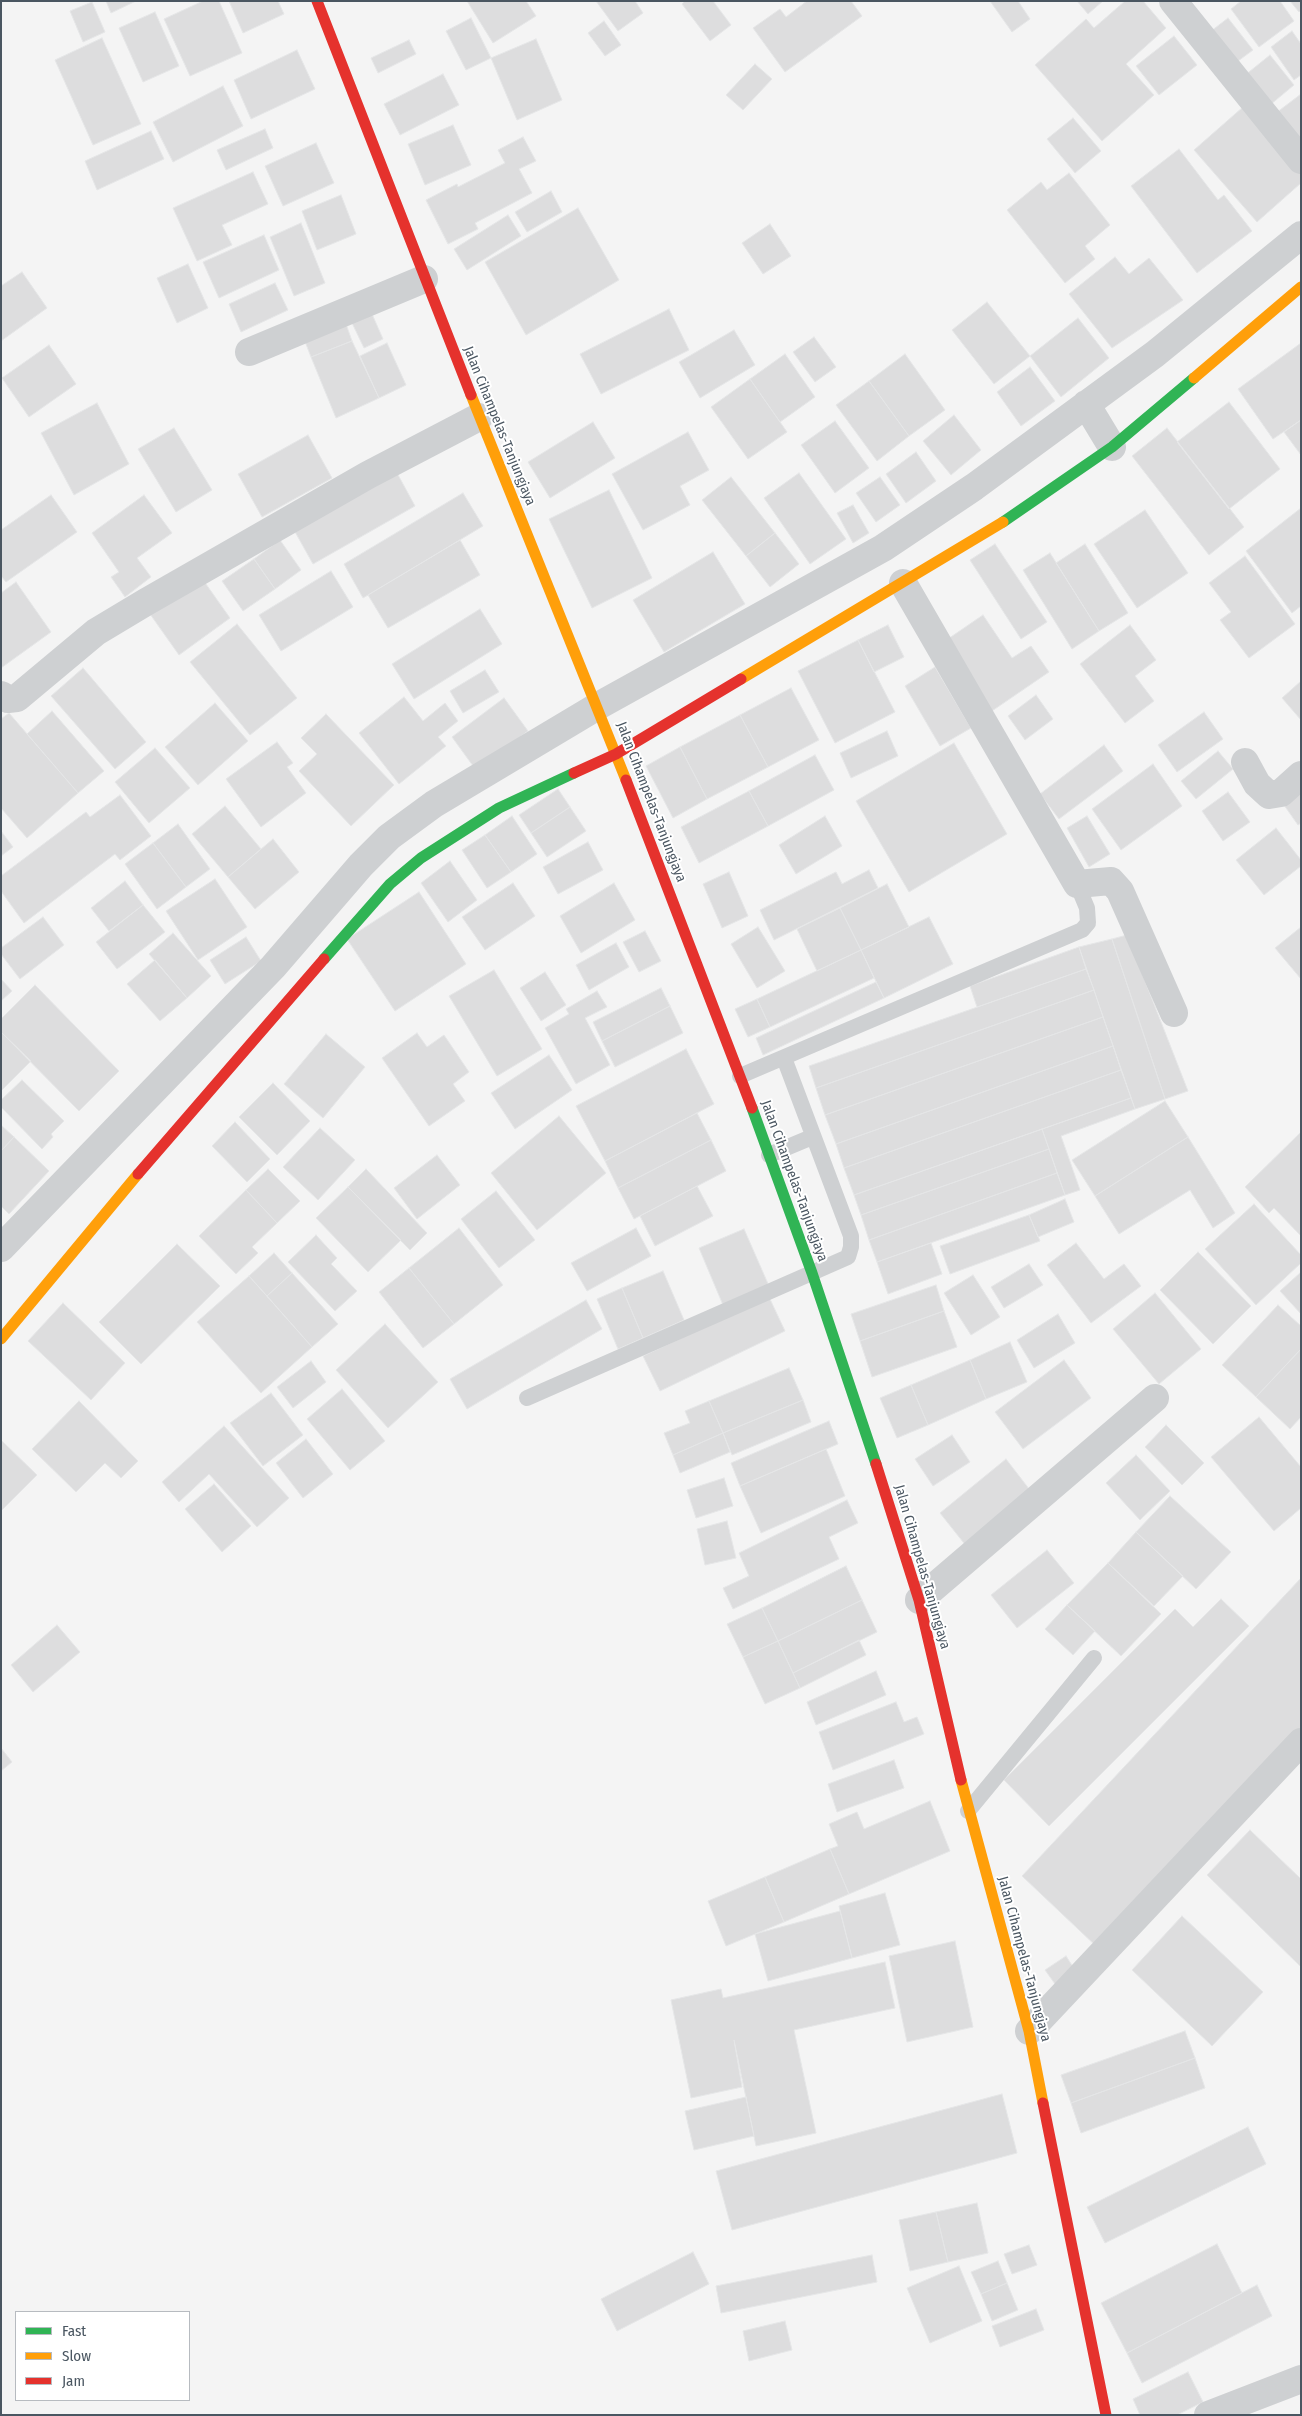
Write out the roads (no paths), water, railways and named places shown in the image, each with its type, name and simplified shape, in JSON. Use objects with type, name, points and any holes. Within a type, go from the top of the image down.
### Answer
[{"type":"main road","name":"Jalan Cihampelas-Tanjungjaya","points":[[317,1],[478,417],[598,706],[740,1076],[812,1274],[919,1600],[968,1811],[1029,2031],[1106,2415]]},
{"type":"main road","points":[[1,1339],[99,1219],[390,884],[421,858],[499,808],[616,754],[1004,522],[1100,428],[1301,287]]},
{"type":"street","points":[[1173,1],[1301,160]]},
{"type":"street","points":[[6,1233],[261,980],[361,865],[389,838],[434,804],[598,706],[883,548],[974,487],[1100,428],[1155,354],[1301,235]]},
{"type":"street","points":[[249,352],[424,280]]},
{"type":"street","points":[[1,695],[8,699],[17,698],[96,632],[360,480],[478,417]]},
{"type":"street","points":[[903,583],[1077,884],[1111,881],[1120,891],[1174,1013]]},
{"type":"street","points":[[1245,762],[1257,784],[1269,795],[1281,793],[1301,775]]},
{"type":"street","points":[[919,1600],[1155,1398]]},
{"type":"street","points":[[1029,2031],[1301,1742]]},
{"type":"street","points":[[1208,2415],[1301,2379]]},
{"type":"lane","points":[[740,1076],[1082,930],[1088,923],[1087,908],[1077,884]]},
{"type":"lane","points":[[526,1398],[848,1257],[852,1247],[851,1236],[812,1137],[784,1058]]},
{"type":"lane","points":[[769,1155],[812,1137]]},
{"type":"lane","points":[[968,1811],[1094,1658]]}]
